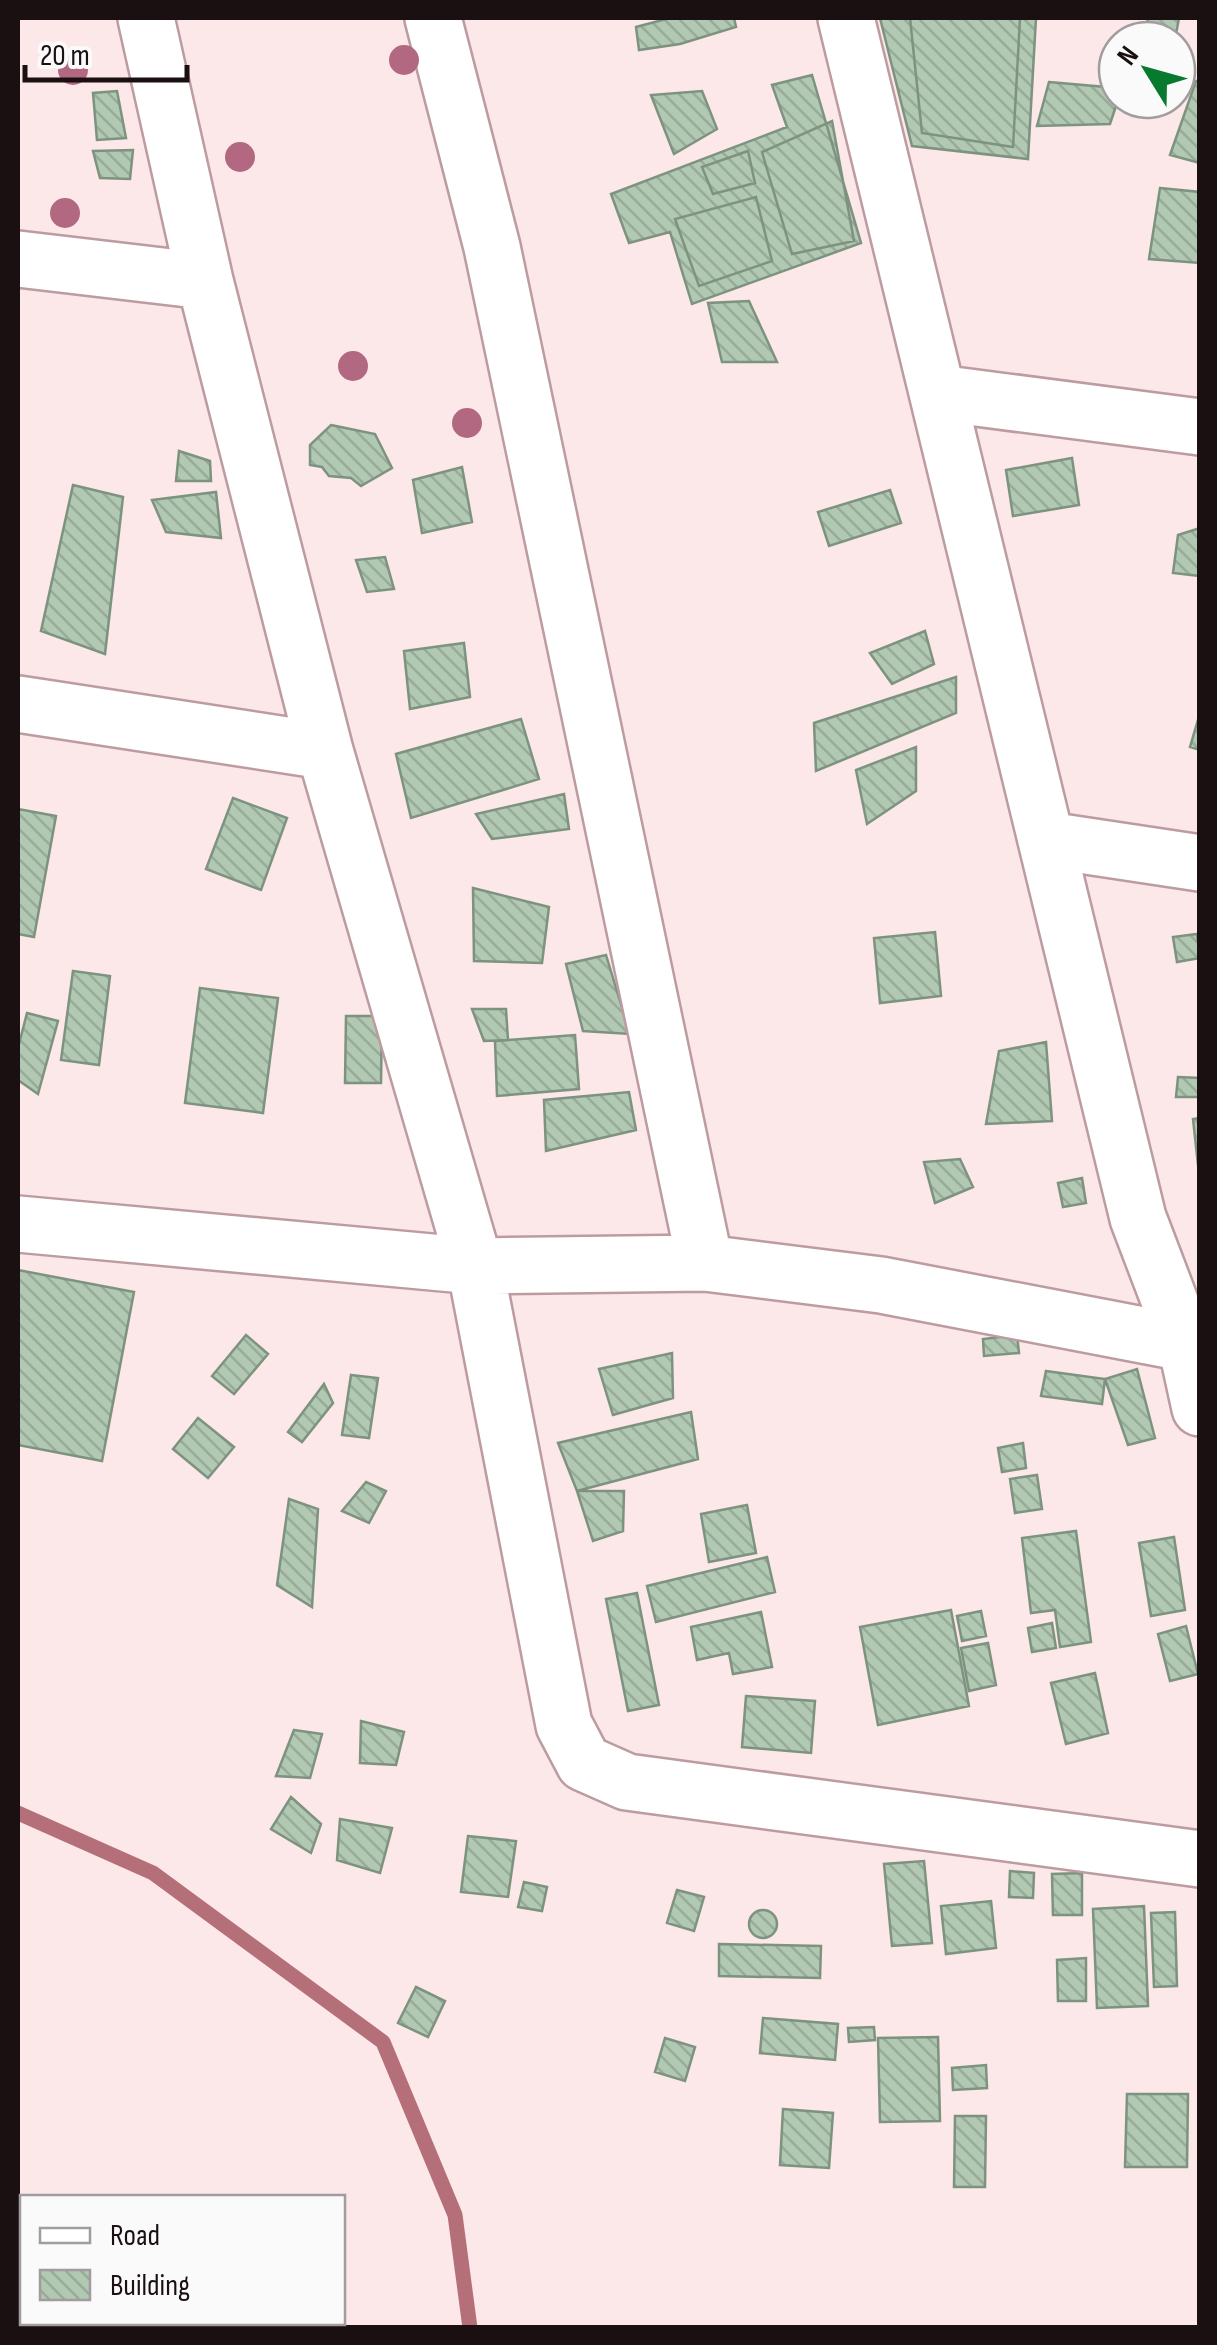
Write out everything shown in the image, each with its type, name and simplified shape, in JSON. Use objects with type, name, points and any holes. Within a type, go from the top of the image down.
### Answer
[{"type":"street","points":[[146,18],[204,281],[325,751],[476,1266],[564,1725],[584,1763],[627,1782],[1200,1859]]},
{"type":"street","points":[[433,18],[492,247],[705,1262]]},
{"type":"street","points":[[846,18],[1138,1218],[1193,1345],[1200,1408]]},
{"type":"street","points":[[18,258],[204,281]]},
{"type":"street","points":[[938,393],[1200,427]]},
{"type":"street","points":[[18,704],[325,751]]},
{"type":"street","points":[[1048,840],[1200,863]]},
{"type":"street","points":[[18,1224],[476,1266],[705,1262],[881,1285],[1193,1345]]},
{"type":"building","points":[[670,18],[734,18],[736,27],[680,44],[639,50],[636,27]]},
{"type":"building","points":[[880,18],[1036,18],[1028,159],[912,146]]},
{"type":"building","points":[[910,18],[1020,18],[1013,147],[922,133]]},
{"type":"building","points":[[812,75],[861,243],[692,304],[670,232],[629,243],[611,194],[787,127],[772,85]]},
{"type":"building","points":[[1200,81],[1200,163],[1170,155],[1182,120],[1197,120]]},
{"type":"building","points":[[1049,82],[1097,86],[1097,120],[1111,120],[1110,124],[1037,126]]},
{"type":"building","points":[[117,91],[126,138],[97,140],[93,93]]},
{"type":"building","points":[[702,91],[717,129],[674,154],[651,95]]},
{"type":"building","points":[[832,121],[854,241],[792,254],[762,152]]},
{"type":"building","points":[[133,150],[130,179],[100,178],[93,151]]},
{"type":"building","points":[[748,151],[755,183],[713,194],[702,167]]},
{"type":"building","points":[[1160,188],[1200,192],[1200,263],[1149,259]]},
{"type":"building","points":[[756,197],[772,261],[699,286],[675,219]]},
{"type":"building","points":[[749,301],[777,362],[722,362],[708,303]]},
{"type":"building","points":[[331,425],[375,434],[392,468],[361,486],[351,478],[329,476],[322,467],[310,465],[310,445]]},
{"type":"building","points":[[179,451],[210,461],[211,481],[176,481]]},
{"type":"building","points":[[1072,458],[1079,505],[1013,516],[1006,470]]},
{"type":"building","points":[[462,467],[472,522],[422,533],[413,480]]},
{"type":"building","points":[[73,485],[123,497],[105,654],[41,631]]},
{"type":"building","points":[[890,490],[901,523],[829,546],[818,512]]},
{"type":"building","points":[[216,492],[221,538],[166,532],[152,500]]},
{"type":"building","points":[[1200,528],[1200,576],[1173,573],[1178,535]]},
{"type":"building","points":[[385,557],[394,589],[367,592],[356,560]]},
{"type":"building","points":[[925,631],[934,664],[892,684],[870,653]]},
{"type":"building","points":[[464,643],[470,697],[410,709],[404,651]]},
{"type":"building","points":[[956,677],[956,713],[816,771],[814,723]]},
{"type":"building","points":[[1200,713],[1200,750],[1190,747]]},
{"type":"building","points":[[521,719],[539,779],[411,818],[396,754]]},
{"type":"building","points":[[916,747],[916,791],[867,824],[856,770]]},
{"type":"building","points":[[564,794],[569,829],[492,839],[476,814]]},
{"type":"building","points":[[233,798],[287,818],[261,890],[206,869]]},
{"type":"building","points":[[18,809],[56,816],[34,937],[18,934]]},
{"type":"building","points":[[473,888],[549,907],[542,963],[474,961]]},
{"type":"building","points":[[935,932],[941,996],[880,1003],[874,938]]},
{"type":"building","points":[[1197,934],[1200,958],[1177,962],[1173,937]]},
{"type":"building","points":[[606,955],[630,1034],[583,1031],[566,964]]},
{"type":"building","points":[[73,971],[110,976],[99,1065],[61,1060]]},
{"type":"building","points":[[200,988],[278,998],[263,1113],[185,1103]]},
{"type":"building","points":[[472,1009],[506,1009],[508,1040],[484,1041]]},
{"type":"building","points":[[27,1013],[58,1021],[38,1094],[18,1080],[18,1048]]},
{"type":"building","points":[[346,1016],[382,1016],[381,1083],[345,1083]]},
{"type":"building","points":[[575,1035],[579,1089],[497,1096],[495,1041]]},
{"type":"building","points":[[1046,1042],[1052,1121],[986,1124],[999,1051]]},
{"type":"building","points":[[1178,1077],[1200,1078],[1200,1097],[1176,1097]]},
{"type":"building","points":[[629,1092],[636,1130],[546,1151],[544,1100]]},
{"type":"building","points":[[1200,1118],[1200,1165],[1198,1165],[1193,1119]]},
{"type":"building","points":[[960,1159],[973,1187],[935,1203],[924,1162]]},
{"type":"building","points":[[1082,1178],[1086,1203],[1063,1207],[1058,1183]]},
{"type":"building","points":[[18,1270],[134,1292],[102,1461],[18,1445]]},
{"type":"building","points":[[246,1335],[268,1354],[234,1394],[212,1376]]},
{"type":"building","points":[[1017,1335],[1019,1353],[984,1356],[983,1339]]},
{"type":"building","points":[[672,1353],[673,1398],[613,1415],[599,1369]]},
{"type":"building","points":[[1137,1369],[1155,1438],[1128,1445],[1105,1379]]},
{"type":"building","points":[[1046,1371],[1105,1379],[1102,1404],[1041,1396]]},
{"type":"building","points":[[351,1375],[378,1378],[369,1438],[342,1435]]},
{"type":"building","points":[[324,1384],[333,1403],[302,1442],[288,1432]]},
{"type":"building","points":[[691,1412],[698,1459],[577,1491],[558,1443]]},
{"type":"building","points":[[198,1418],[234,1447],[208,1478],[173,1449]]},
{"type":"building","points":[[1023,1443],[1026,1468],[1002,1472],[998,1448]]},
{"type":"building","points":[[1037,1475],[1042,1509],[1015,1513],[1010,1479]]},
{"type":"building","points":[[366,1482],[386,1491],[369,1523],[342,1511]]},
{"type":"building","points":[[577,1491],[624,1491],[623,1531],[593,1541]]},
{"type":"building","points":[[289,1499],[318,1509],[312,1607],[277,1585]]},
{"type":"building","points":[[747,1505],[756,1553],[709,1562],[701,1514]]},
{"type":"building","points":[[1076,1531],[1091,1642],[1060,1647],[1055,1610],[1031,1613],[1022,1538]]},
{"type":"building","points":[[1174,1537],[1185,1610],[1151,1616],[1139,1543]]},
{"type":"building","points":[[767,1557],[775,1592],[656,1622],[647,1586]]},
{"type":"building","points":[[637,1593],[659,1705],[628,1711],[606,1599]]},
{"type":"building","points":[[951,1610],[969,1706],[878,1725],[860,1627]]},
{"type":"building","points":[[981,1611],[986,1636],[962,1641],[957,1616]]},
{"type":"building","points":[[761,1612],[772,1667],[733,1674],[729,1653],[697,1660],[691,1627]]},
{"type":"building","points":[[1052,1623],[1056,1648],[1032,1652],[1028,1628]]},
{"type":"building","points":[[1186,1626],[1198,1674],[1170,1681],[1158,1634]]},
{"type":"building","points":[[988,1643],[996,1685],[969,1691],[961,1648]]},
{"type":"building","points":[[1095,1673],[1108,1733],[1066,1744],[1051,1683]]},
{"type":"building","points":[[746,1696],[815,1701],[811,1753],[742,1747]]},
{"type":"building","points":[[361,1721],[404,1732],[396,1765],[360,1763]]},
{"type":"building","points":[[294,1730],[322,1734],[310,1778],[276,1776]]},
{"type":"building","points":[[291,1797],[321,1824],[311,1853],[271,1829]]},
{"type":"building","points":[[340,1819],[392,1828],[380,1873],[337,1860]]},
{"type":"building","points":[[468,1836],[516,1841],[508,1897],[461,1892]]},
{"type":"building","points":[[924,1861],[932,1943],[892,1946],[884,1864]]},
{"type":"building","points":[[1010,1871],[1034,1873],[1033,1898],[1009,1897]]},
{"type":"building","points":[[1082,1873],[1082,1915],[1053,1915],[1052,1874]]},
{"type":"building","points":[[524,1882],[547,1887],[542,1911],[518,1907]]},
{"type":"building","points":[[677,1890],[704,1897],[694,1931],[667,1923]]},
{"type":"building","points":[[991,1901],[996,1948],[946,1954],[941,1906]]},
{"type":"building","points":[[1144,1906],[1148,2006],[1097,2008],[1093,1909]]},
{"type":"building","points":[[763,1910],[773,1914],[777,1924],[773,1934],[763,1938],[753,1934],[749,1924],[753,1914]]},
{"type":"building","points":[[1175,1912],[1177,1986],[1154,1987],[1151,1913]]},
{"type":"building","points":[[719,1944],[821,1946],[820,1978],[719,1976]]},
{"type":"building","points":[[1086,1958],[1086,2001],[1058,2001],[1057,1960]]},
{"type":"building","points":[[416,1987],[445,2001],[428,2037],[398,2023]]},
{"type":"building","points":[[763,2018],[838,2024],[835,2060],[760,2053]]},
{"type":"building","points":[[874,2027],[875,2040],[849,2042],[848,2028]]},
{"type":"building","points":[[938,2037],[940,2121],[880,2122],[878,2038]]},
{"type":"building","points":[[665,2038],[695,2047],[685,2081],[655,2072]]},
{"type":"building","points":[[986,2065],[987,2088],[953,2090],[952,2068]]},
{"type":"building","points":[[1127,2094],[1188,2094],[1187,2167],[1125,2167]]},
{"type":"building","points":[[783,2109],[833,2113],[829,2168],[780,2165]]},
{"type":"building","points":[[955,2116],[986,2116],[985,2187],[954,2187]]},
{"type":"waterway","points":[[18,1813],[153,1873],[383,2042],[455,2215],[470,2328]]}]
